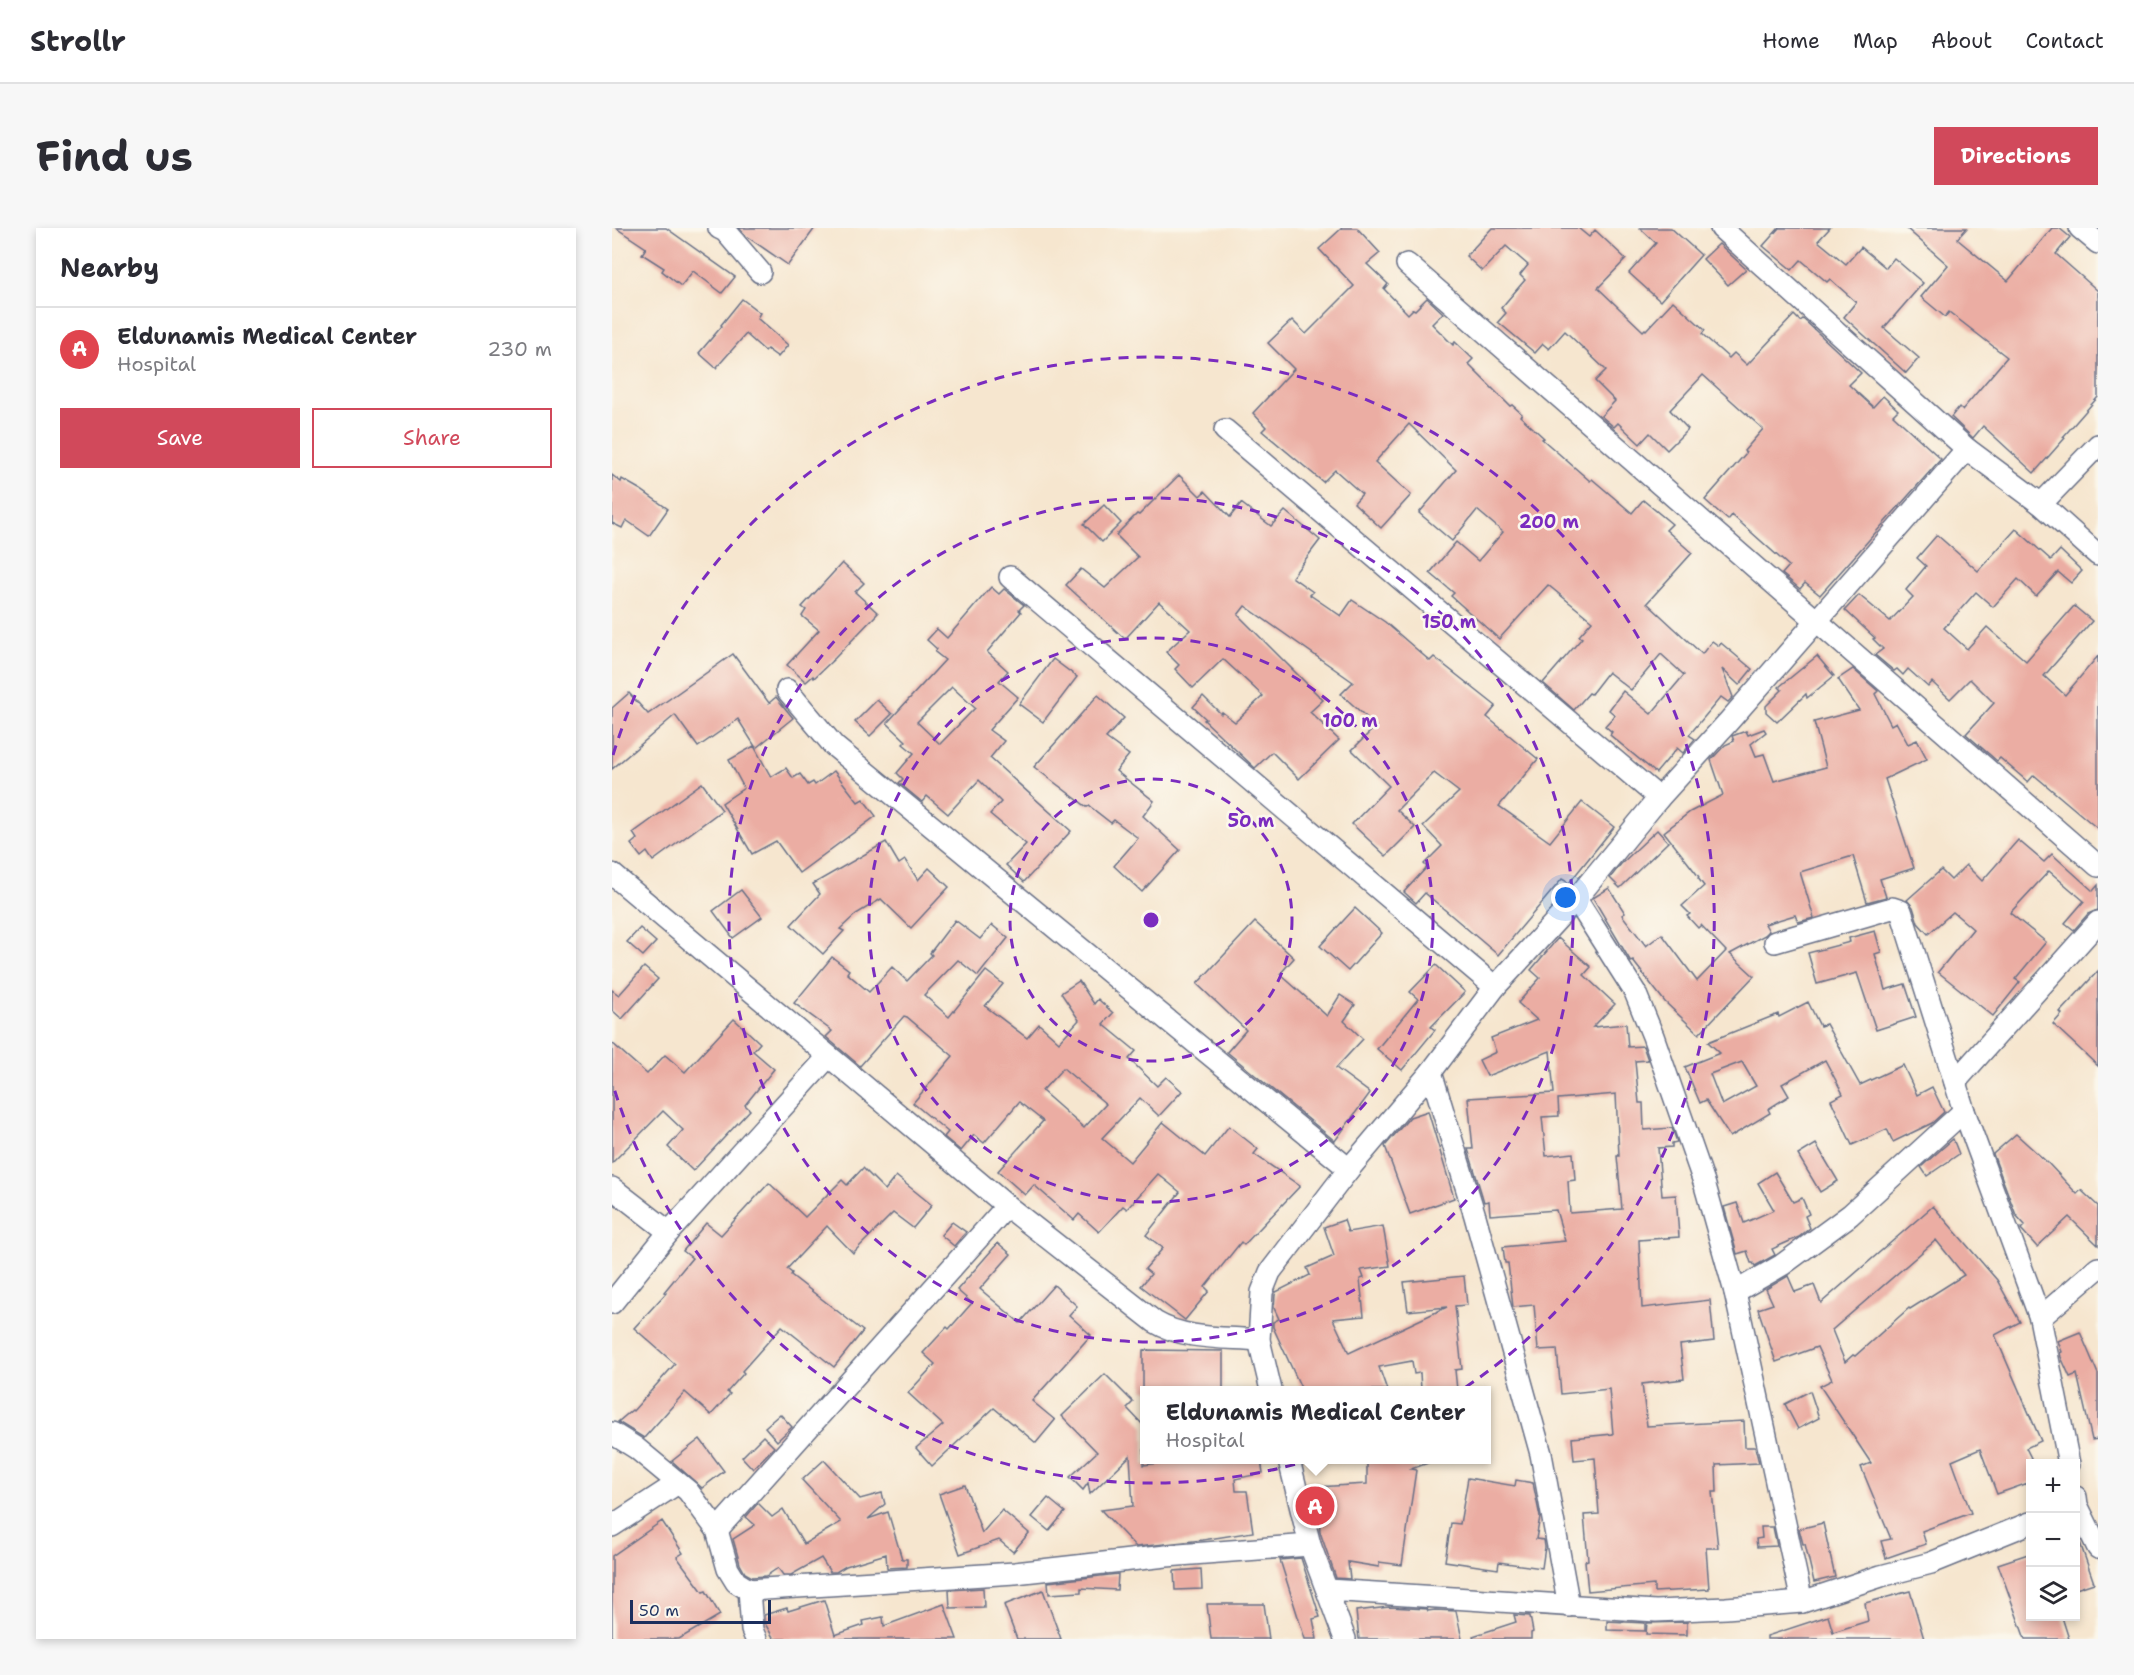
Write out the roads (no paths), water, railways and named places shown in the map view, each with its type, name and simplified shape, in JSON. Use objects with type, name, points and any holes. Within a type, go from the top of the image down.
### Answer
[{"type":"street","points":[[719,228],[725,231],[760,272]]},
{"type":"street","points":[[1721,228],[1967,449],[2041,504],[2098,555]]},
{"type":"street","points":[[2080,228],[2098,243]]},
{"type":"street","points":[[1407,264],[2098,866]]},
{"type":"street","points":[[1225,430],[1659,798]]},
{"type":"street","points":[[2041,504],[2098,445]]},
{"type":"street","points":[[1270,1386],[1259,1340],[1262,1292],[1270,1272],[1349,1169],[1431,1072],[1495,987],[1576,899],[1659,798],[1967,449]]},
{"type":"street","points":[[1010,577],[1495,987]]},
{"type":"street","points":[[787,690],[834,746],[1349,1169]]},
{"type":"street","points":[[612,874],[1007,1206],[1155,1323],[1180,1333],[1259,1340]]},
{"type":"street","points":[[1576,899],[1635,992],[1649,1025],[1704,1182],[1735,1292],[1802,1602]]},
{"type":"street","points":[[1775,942],[1892,908],[1901,911],[1964,1111],[2040,1318],[2068,1459]]},
{"type":"street","points":[[1955,1082],[2098,922]]},
{"type":"street","points":[[612,1303],[669,1232],[828,1057]]},
{"type":"street","points":[[1431,1072],[1475,1216],[1541,1454],[1569,1606]]},
{"type":"street","points":[[1735,1292],[1782,1265],[1850,1215],[1964,1111]]},
{"type":"street","points":[[612,1188],[669,1232]]},
{"type":"street","points":[[717,1530],[1007,1206]]},
{"type":"street","points":[[2040,1318],[2098,1268]]},
{"type":"street","points":[[612,1433],[636,1448],[688,1491],[717,1530],[728,1569],[736,1582],[749,1589],[1015,1573],[1166,1556],[1310,1545]]},
{"type":"street","points":[[1290,1464],[1310,1545],[1345,1639]]},
{"type":"street","points":[[612,1526],[678,1483]]},
{"type":"street","points":[[2080,1509],[2097,1541]]},
{"type":"street","points":[[1328,1590],[1656,1611],[1802,1602],[1881,1576],[1931,1563],[2026,1525]]},
{"type":"street","points":[[749,1589],[752,1629],[756,1639]]},
{"type":"place","name":"Eldunamis Medical Center","points":[[1315,1506]]}]
